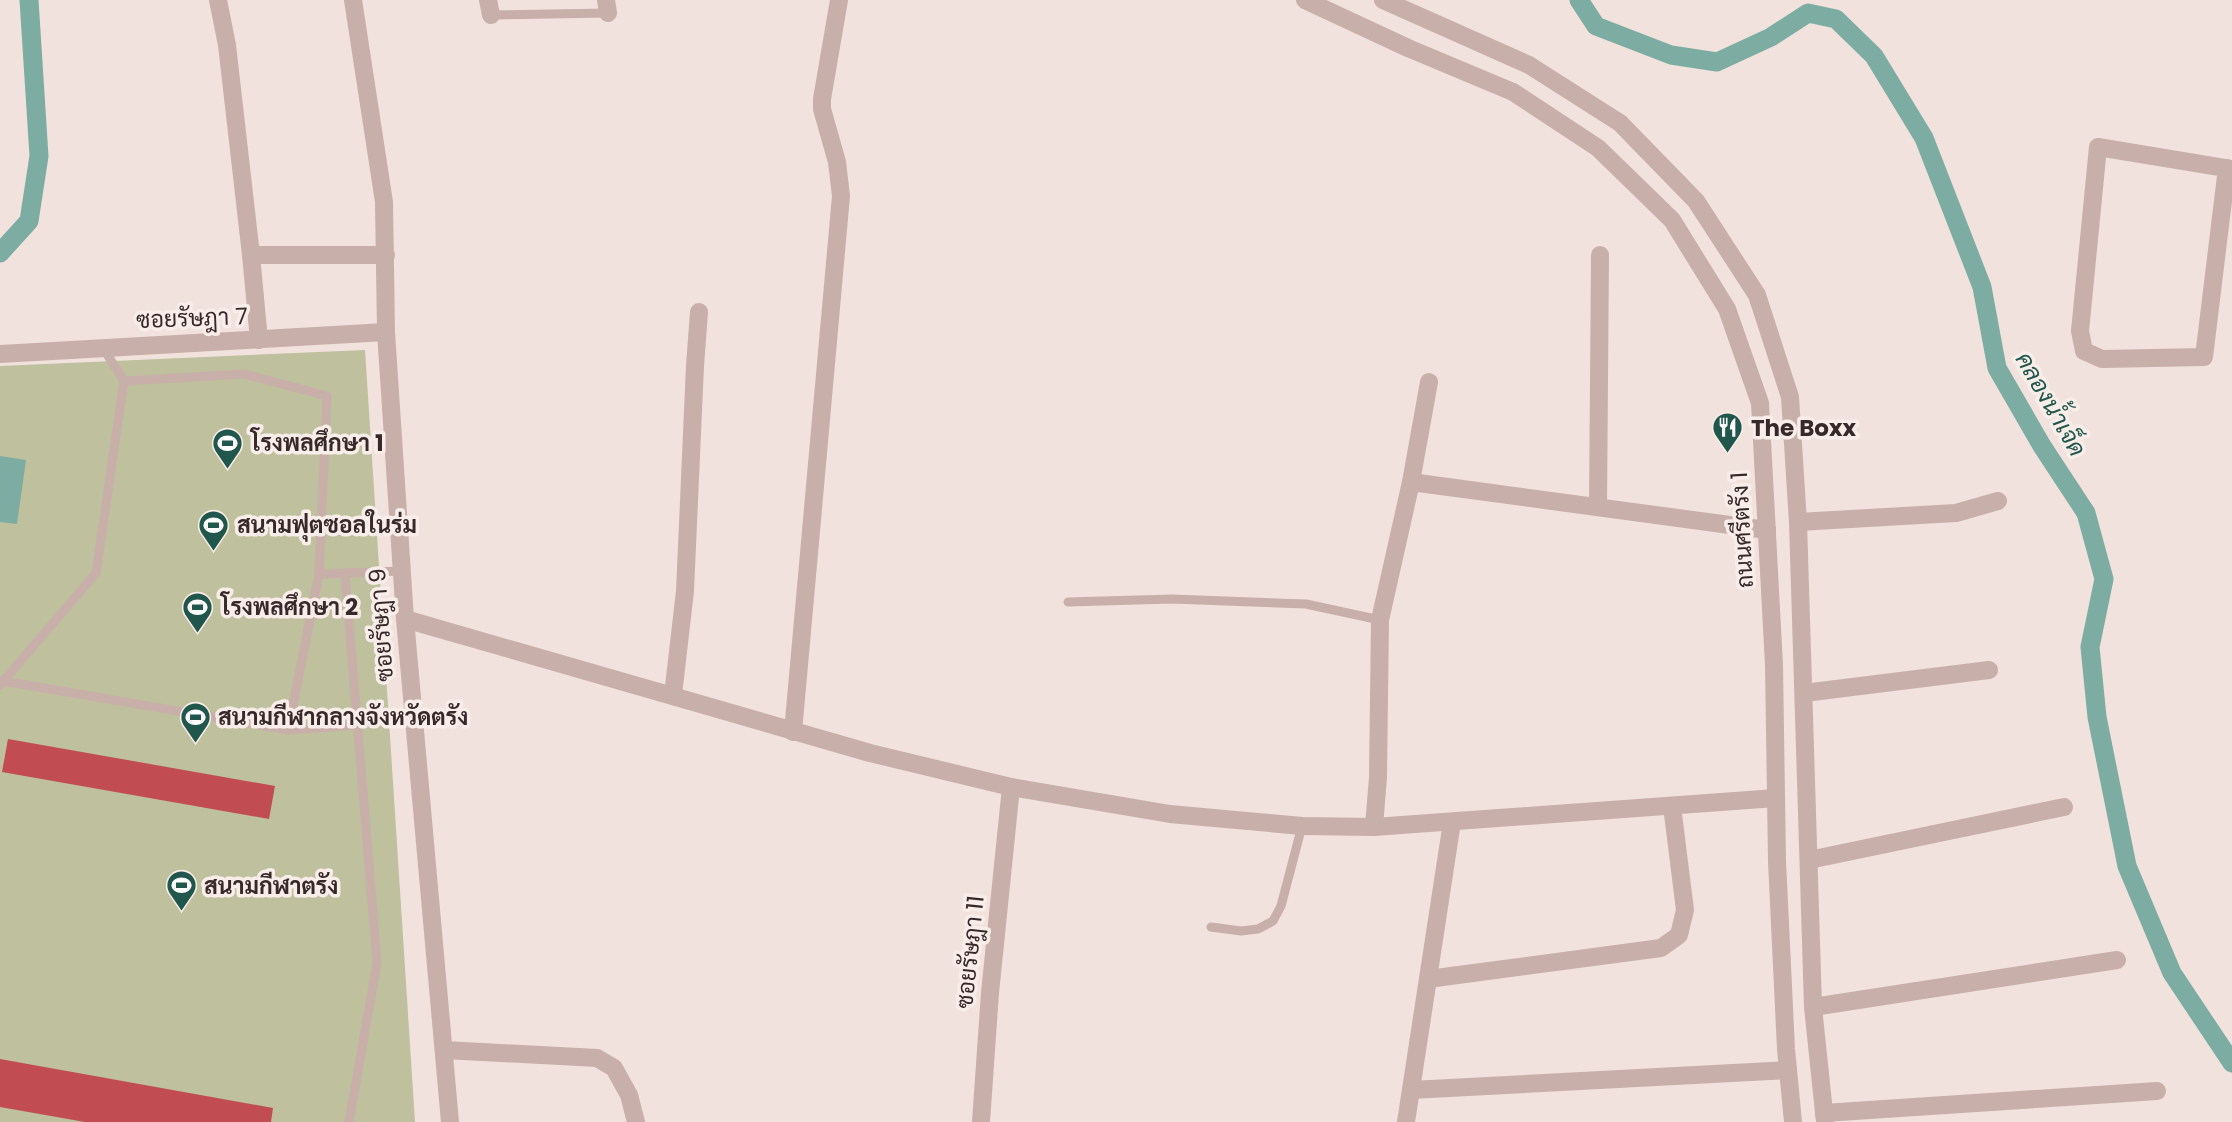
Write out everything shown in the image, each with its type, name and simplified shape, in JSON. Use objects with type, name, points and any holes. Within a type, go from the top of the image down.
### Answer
[{"type":"street","points":[[218,0],[227,45],[259,340]]},
{"type":"street","name":"ซอยรัษฎา 9","points":[[353,0],[384,202],[386,332],[405,619],[450,1122]]},
{"type":"street","points":[[793,732],[841,196],[837,162],[822,109],[839,0]]},
{"type":"street","name":"ถนนศรีตรัง 1","points":[[1305,0],[1408,48],[1513,92],[1598,148],[1672,220],[1727,309],[1759,403],[1774,665],[1777,861],[1793,1122]]},
{"type":"street","points":[[1384,0],[1529,65],[1620,123],[1696,201],[1757,295],[1790,397],[1798,522],[1813,1007],[1825,1117],[2157,1091]]},
{"type":"street","points":[[2098,147],[2229,168],[2204,357],[2102,359],[2084,351],[2080,331],[2098,147]]},
{"type":"street","points":[[251,255],[386,255]]},
{"type":"street","points":[[1598,507],[1600,255]]},
{"type":"street","points":[[673,695],[685,591],[699,312]]},
{"type":"street","name":"ซอยรัษฎา 7","points":[[0,354],[386,332]]},
{"type":"street","points":[[1374,827],[1378,777],[1381,620],[1411,482],[1429,382]]},
{"type":"street","points":[[1411,482],[1767,530]]},
{"type":"street","points":[[1798,522],[1956,513],[1998,501]]},
{"type":"street","points":[[405,619],[870,754],[1011,786],[1170,814],[1302,826],[1374,827],[1776,799]]},
{"type":"street","points":[[1804,693],[1989,670]]},
{"type":"street","name":"ซอยรัษฎา 11","points":[[981,1122],[990,993],[1011,786]]},
{"type":"street","points":[[1428,979],[1661,948],[1679,935],[1685,910],[1672,806]]},
{"type":"street","points":[[1808,860],[2064,807]]},
{"type":"street","points":[[1406,1122],[1452,822]]},
{"type":"street","points":[[1813,1007],[2117,960]]},
{"type":"street","points":[[444,1050],[597,1058],[614,1068],[629,1095],[636,1122]]},
{"type":"street","points":[[1411,1090],[1788,1070]]},
{"type":"lane","points":[[489,8],[607,6]]},
{"type":"lane","points":[[1,683],[96,573],[124,381],[102,347]]},
{"type":"lane","points":[[124,381],[244,374],[327,396],[318,574],[288,730]]},
{"type":"lane","points":[[318,574],[402,570]]},
{"type":"lane","points":[[345,573],[377,963],[349,1122]]},
{"type":"lane","points":[[1068,602],[1172,599],[1306,604],[1381,620]]},
{"type":"lane","points":[[1,683],[288,730],[358,725]]},
{"type":"lane","points":[[1211,927],[1258,929],[1273,921],[1281,906],[1302,826]]},
{"type":"green space","name":"สนามกีฬากลางจังหวัดตรัง","points":[[365,350],[415,1122],[0,1122],[0,366]]},
{"type":"water","points":[[0,456],[26,460],[17,524],[0,522]]},
{"type":"building","points":[[8,739],[275,786],[269,819],[2,772]]},
{"type":"building","points":[[0,1059],[273,1108],[271,1122],[85,1122],[0,1107]]},
{"type":"waterway","name":"คลองน้ำเจ็ด","points":[[0,253],[29,221],[39,156],[29,0]]},
{"type":"waterway","name":"คลองน้ำเจ็ด","points":[[1579,0],[1596,26],[1671,55],[1717,62],[1771,37],[1808,13],[1836,19],[1874,56],[1924,138],[1982,287],[1997,368],[2042,446],[2086,513],[2104,579],[2090,647],[2097,717],[2127,866],[2172,973],[2232,1063]]},
{"type":"place","name":"The Boxx","points":[[1728,455]]},
{"type":"place","name":"โรงพลศึกษา 1","points":[[228,470]]},
{"type":"place","name":"สนามฟุตซอลในร่ม","points":[[214,552]]},
{"type":"place","name":"โรงพลศึกษา 2","points":[[198,634]]},
{"type":"place","name":"สนามกีฬากลางจังหวัดตรัง","points":[[195,744]]},
{"type":"place","name":"สนามกีฬาตรัง","points":[[181,913]]}]
